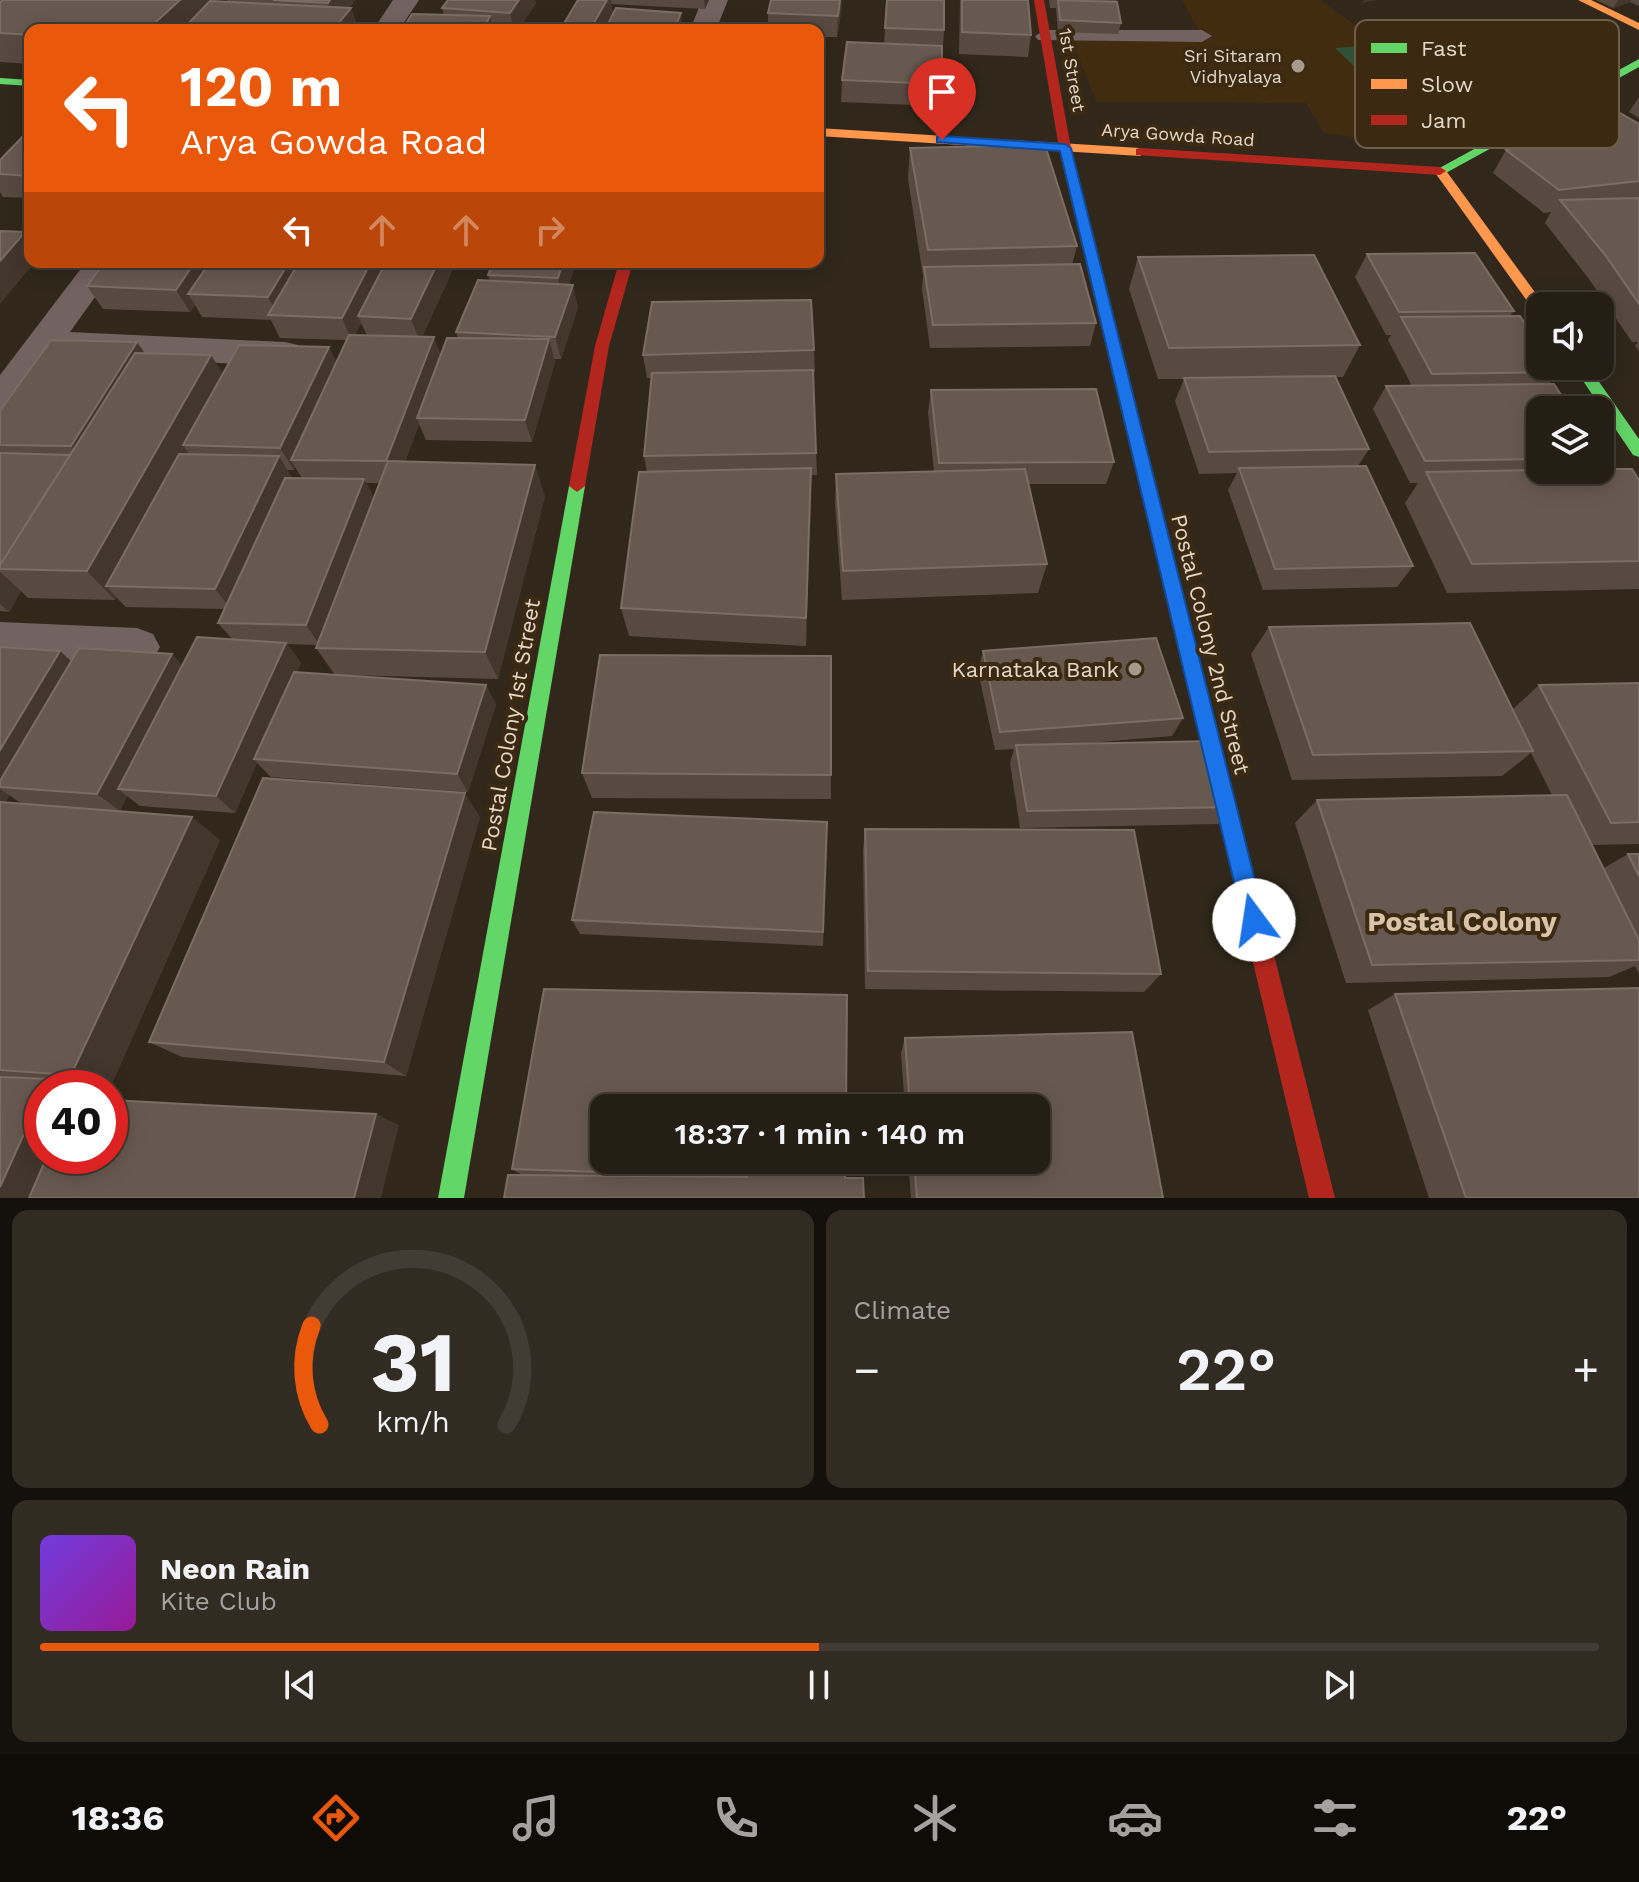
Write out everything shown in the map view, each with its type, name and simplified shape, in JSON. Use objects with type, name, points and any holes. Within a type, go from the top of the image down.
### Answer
[{"type":"street","points":[[390,24],[406,0]]},
{"type":"street","points":[[705,24],[715,0]]},
{"type":"street","name":"1st Street","points":[[1039,0],[1065,148]]},
{"type":"street","points":[[1583,0],[1639,27]]},
{"type":"street","points":[[1619,73],[1639,62]]},
{"type":"street","points":[[0,81],[24,83]]},
{"type":"street","name":"Arya Gowda Road","points":[[824,132],[1440,171]]},
{"type":"street","name":"Postal Colony 2nd Street","points":[[1065,148],[1322,1198]]},
{"type":"street","points":[[1482,148],[1440,171],[1528,292]]},
{"type":"street","points":[[4,391],[98,268]]},
{"type":"street","name":"Postal Colony 1st Street","points":[[451,1198],[602,346],[624,268]]},
{"type":"street","points":[[42,343],[285,354]]},
{"type":"street","points":[[1590,380],[1639,451]]},
{"type":"street","points":[[0,641],[137,647]]},
{"type":"lane","points":[[1045,36],[1202,36]]},
{"type":"shaded area","points":[[1182,0],[1320,0],[1355,25],[1355,138],[1324,133],[1306,103],[1097,102],[1071,40],[1202,36]]},
{"type":"green space","points":[[1355,46],[1355,67],[1335,48]]},
{"type":"building","points":[[180,0],[154,24],[24,24],[24,35],[0,33],[0,2]]},
{"type":"building","points":[[273,0],[330,0],[328,3]]},
{"type":"building","points":[[448,0],[519,0],[510,13],[442,8]]},
{"type":"building","points":[[578,0],[607,0],[593,24],[564,24]]},
{"type":"building","points":[[771,0],[840,0],[838,16],[768,13]]},
{"type":"building","points":[[887,0],[944,0],[944,30],[885,28]]},
{"type":"building","points":[[962,0],[1028,0],[1031,35],[962,32]]},
{"type":"building","points":[[1058,0],[1117,2],[1121,23],[1060,20]]},
{"type":"building","points":[[210,1],[351,8],[338,24],[188,24]]},
{"type":"building","points":[[616,8],[681,13],[676,24],[608,24]]},
{"type":"building","points":[[412,14],[490,16],[486,24],[406,24]]},
{"type":"building","points":[[847,42],[942,46],[942,84],[842,80]]},
{"type":"building","points":[[1619,113],[1639,124],[1639,181],[1559,190],[1506,150],[1619,148]]},
{"type":"building","points":[[24,135],[24,176],[0,174],[0,160]]},
{"type":"building","points":[[1045,145],[1077,246],[928,250],[910,148]]},
{"type":"building","points":[[1639,198],[1639,304],[1606,256],[1560,200]]},
{"type":"building","points":[[0,231],[24,232],[24,233],[0,261]]},
{"type":"building","points":[[1475,253],[1514,311],[1399,312],[1367,254]]},
{"type":"building","points":[[1314,255],[1360,345],[1169,348],[1138,257]]},
{"type":"building","points":[[1080,264],[1096,323],[933,325],[924,267]]},
{"type":"building","points":[[100,268],[191,268],[176,290],[87,286]]},
{"type":"building","points":[[206,268],[285,268],[268,297],[188,294]]},
{"type":"building","points":[[295,268],[368,268],[342,318],[268,315]]},
{"type":"building","points":[[383,268],[435,268],[411,319],[358,316]]},
{"type":"building","points":[[491,268],[561,268],[558,278],[488,275]]},
{"type":"building","points":[[478,280],[573,285],[555,337],[456,332]]},
{"type":"building","points":[[811,300],[814,350],[643,355],[652,302]]},
{"type":"building","points":[[1520,316],[1526,325],[1526,373],[1432,374],[1401,317]]},
{"type":"building","points":[[349,335],[434,337],[386,461],[291,460]]},
{"type":"building","points":[[447,338],[549,339],[525,420],[417,418]]},
{"type":"building","points":[[51,340],[137,342],[71,446],[0,445],[0,411]]},
{"type":"building","points":[[239,345],[329,347],[280,448],[183,445]]},
{"type":"building","points":[[135,353],[211,355],[87,571],[0,569],[0,565]]},
{"type":"building","points":[[813,370],[816,453],[644,456],[652,373]]},
{"type":"building","points":[[1335,376],[1369,449],[1209,452],[1184,378]]},
{"type":"building","points":[[1554,384],[1562,396],[1526,396],[1526,459],[1425,461],[1386,386]]},
{"type":"building","points":[[1096,389],[1114,462],[939,463],[931,390]]},
{"type":"building","points":[[0,453],[70,455],[0,565]]},
{"type":"building","points":[[179,454],[279,456],[215,589],[106,586]]},
{"type":"building","points":[[388,461],[535,465],[485,652],[316,648]]},
{"type":"building","points":[[1366,466],[1413,566],[1275,569],[1239,468]]},
{"type":"building","points":[[811,468],[806,618],[621,608],[639,472]]},
{"type":"building","points":[[1025,469],[1047,564],[843,571],[836,474]]},
{"type":"building","points":[[1614,469],[1632,469],[1639,480],[1639,561],[1472,564],[1426,472],[1526,471],[1526,484],[1614,484]]},
{"type":"building","points":[[285,478],[364,479],[306,625],[218,623]]},
{"type":"building","points":[[1470,623],[1533,751],[1313,755],[1269,627]]},
{"type":"building","points":[[197,637],[286,643],[216,796],[118,789]]},
{"type":"building","points":[[1156,638],[1183,718],[1000,732],[983,651]]},
{"type":"building","points":[[0,647],[60,651],[0,750]]},
{"type":"building","points":[[79,648],[172,654],[97,794],[0,787],[0,781]]},
{"type":"building","points":[[600,655],[831,656],[831,775],[582,773]]},
{"type":"building","points":[[294,672],[486,685],[457,774],[254,759]]},
{"type":"building","points":[[1639,683],[1639,822],[1611,823],[1539,685]]},
{"type":"building","points":[[1213,741],[1231,807],[1027,811],[1016,745]]},
{"type":"building","points":[[263,778],[465,793],[384,1062],[149,1042]]},
{"type":"building","points":[[1567,795],[1639,940],[1639,960],[1372,965],[1317,800]]},
{"type":"building","points":[[0,802],[192,817],[73,1070],[0,1070]]},
{"type":"building","points":[[594,812],[827,822],[823,932],[572,920]]},
{"type":"building","points":[[865,829],[1134,830],[1161,974],[868,971]]},
{"type":"building","points":[[1628,854],[1639,854],[1639,876]]},
{"type":"building","points":[[1639,988],[1639,1198],[1466,1198],[1395,994]]},
{"type":"building","points":[[544,989],[847,995],[846,1094],[590,1094],[590,1172],[512,1169]]},
{"type":"building","points":[[1132,1032],[1163,1198],[917,1198],[915,1174],[1050,1174],[1050,1094],[909,1094],[905,1038]]},
{"type":"building","points":[[0,1077],[24,1078],[24,1134],[0,1187]]},
{"type":"building","points":[[128,1101],[376,1114],[354,1198],[29,1198],[39,1174],[128,1174]]},
{"type":"building","points":[[660,1174],[845,1174],[845,1178],[863,1178],[864,1198],[504,1198],[508,1175],[748,1177]]},
{"type":"traffic: fast","points":[[1619,73],[1639,62]]},
{"type":"traffic: fast","points":[[0,81],[24,83]]},
{"type":"traffic: fast","points":[[1440,171],[1482,148]]},
{"type":"traffic: fast","points":[[1590,380],[1639,451]]},
{"type":"traffic: fast","points":[[451,1198],[577,486]]},
{"type":"traffic: slow","points":[[1583,0],[1639,27]]},
{"type":"traffic: slow","points":[[824,132],[1140,152]]},
{"type":"traffic: slow","points":[[1440,171],[1528,292]]},
{"type":"traffic: slow","points":[[1094,266],[1212,748]]},
{"type":"traffic: jam","points":[[1039,0],[1065,148],[1094,266]]},
{"type":"traffic: jam","points":[[1140,152],[1440,171]]},
{"type":"traffic: jam","points":[[577,486],[602,346],[624,268]]},
{"type":"traffic: jam","points":[[1212,748],[1322,1198]]},
{"type":"place","name":"Sri Sitaram Vidhyalaya","points":[[1298,66]]},
{"type":"place","name":"Karnataka Bank","points":[[1135,669]]},
{"type":"district","name":"Postal Colony","points":[[1462,921]]},
{"type":"route","points":[[942,140],[1065,148],[1254,920]]}]
